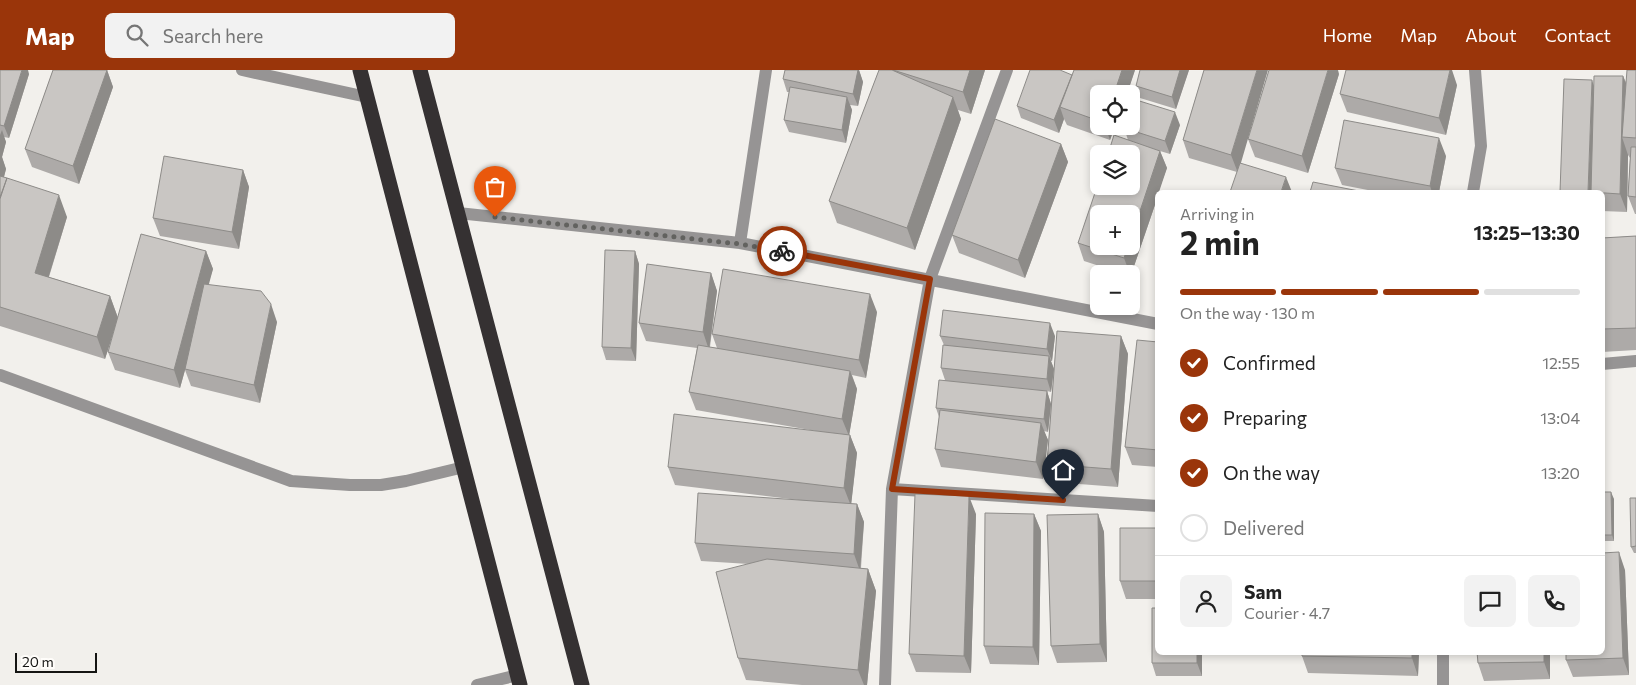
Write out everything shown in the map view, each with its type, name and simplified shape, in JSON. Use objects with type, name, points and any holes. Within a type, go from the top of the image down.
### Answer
[{"type":"highway","points":[[360,70],[519,680]]},
{"type":"highway","points":[[420,70],[582,685]]},
{"type":"street","points":[[242,70],[367,97]]},
{"type":"street","points":[[740,244],[766,70]]},
{"type":"street","points":[[886,685],[892,489],[930,279],[1007,70]]},
{"type":"street","points":[[1473,190],[1481,146],[1475,70]]},
{"type":"street","points":[[458,213],[740,244],[1155,323]]},
{"type":"street","points":[[1605,364],[1636,362]]},
{"type":"street","points":[[0,375],[291,481],[381,485],[464,467]]},
{"type":"street","points":[[892,489],[1155,506]]},
{"type":"street","points":[[1442,655],[1443,685]]},
{"type":"street","points":[[477,685],[519,680]]},
{"type":"building","points":[[0,70],[22,70],[4,126],[0,125]]},
{"type":"building","points":[[53,70],[107,70],[73,166],[25,149]]},
{"type":"building","points":[[785,70],[858,70],[853,94],[783,79]]},
{"type":"building","points":[[879,70],[892,70],[953,97],[907,228],[829,201]]},
{"type":"building","points":[[893,70],[970,70],[963,92]]},
{"type":"building","points":[[1030,70],[1060,70],[1072,75],[1054,120],[1017,106]]},
{"type":"building","points":[[1074,70],[1122,70],[1117,85],[1090,85],[1090,118],[1060,107]]},
{"type":"building","points":[[1140,70],[1180,70],[1172,97],[1136,85]]},
{"type":"building","points":[[1204,70],[1257,70],[1231,155],[1183,140]]},
{"type":"building","points":[[1269,70],[1328,70],[1302,156],[1248,139]]},
{"type":"building","points":[[1346,70],[1450,70],[1439,118],[1340,94]]},
{"type":"building","points":[[1627,70],[1636,70],[1636,138],[1622,137]]},
{"type":"building","points":[[1594,76],[1623,76],[1620,194],[1605,193],[1605,190],[1591,190]]},
{"type":"building","points":[[1564,79],[1592,80],[1588,190],[1560,190]]},
{"type":"building","points":[[790,87],[847,97],[842,130],[784,120]]},
{"type":"building","points":[[1140,101],[1175,112],[1165,141],[1140,133]]},
{"type":"building","points":[[995,119],[1061,144],[1018,260],[952,235]]},
{"type":"building","points":[[1344,120],[1439,138],[1430,186],[1335,168]]},
{"type":"building","points":[[1114,135],[1160,151],[1140,211],[1140,205],[1091,205],[1094,195],[1140,195],[1140,145],[1111,145]]},
{"type":"building","points":[[1631,147],[1636,147],[1636,197],[1628,196]]},
{"type":"building","points":[[164,156],[243,170],[232,232],[153,218]]},
{"type":"building","points":[[1240,163],[1286,177],[1282,190],[1231,190]]},
{"type":"building","points":[[0,176],[7,178],[0,197]]},
{"type":"building","points":[[7,178],[59,195],[35,273],[110,296],[97,337],[0,307],[0,199]]},
{"type":"building","points":[[1313,182],[1354,190],[1311,190]]},
{"type":"building","points":[[1090,208],[1090,247],[1078,243]]},
{"type":"building","points":[[141,234],[206,251],[174,370],[108,352]]},
{"type":"building","points":[[1636,236],[1636,328],[1605,329],[1605,238]]},
{"type":"building","points":[[605,250],[635,251],[631,348],[602,347]]},
{"type":"building","points":[[647,264],[711,273],[703,332],[639,323]]},
{"type":"building","points":[[723,269],[870,294],[859,360],[712,334]]},
{"type":"building","points":[[204,284],[261,291],[271,304],[254,385],[185,369]]},
{"type":"building","points":[[943,310],[1050,323],[1047,349],[940,336]]},
{"type":"building","points":[[1057,331],[1121,336],[1111,469],[1047,464]]},
{"type":"building","points":[[1137,340],[1155,342],[1155,450],[1125,447]]},
{"type":"building","points":[[698,345],[850,371],[842,419],[689,392]]},
{"type":"building","points":[[943,345],[1049,356],[1047,379],[941,368]]},
{"type":"building","points":[[939,380],[1047,391],[1044,419],[936,408]]},
{"type":"building","points":[[940,410],[1041,423],[1036,462],[935,449]]},
{"type":"building","points":[[674,414],[850,435],[844,488],[668,467]]},
{"type":"building","points":[[1605,492],[1611,492],[1612,535],[1605,535]]},
{"type":"building","points":[[698,493],[857,504],[854,554],[695,543]]},
{"type":"building","points":[[915,494],[969,496],[964,656],[909,654]]},
{"type":"building","points":[[1630,498],[1636,498],[1636,546],[1631,547]]},
{"type":"building","points":[[985,513],[1034,514],[1033,647],[984,646]]},
{"type":"building","points":[[1098,514],[1100,644],[1051,646],[1047,515]]},
{"type":"building","points":[[1120,528],[1155,528],[1155,581],[1120,581]]},
{"type":"building","points":[[1619,552],[1623,658],[1566,660],[1566,655],[1605,655],[1605,553]]},
{"type":"building","points":[[767,559],[868,569],[858,670],[738,658],[716,572]]},
{"type":"building","points":[[1152,608],[1155,608],[1155,655],[1197,655],[1197,663],[1152,663]]},
{"type":"building","points":[[1412,655],[1412,658],[1302,656]]},
{"type":"building","points":[[1477,655],[1544,655],[1544,662],[1478,663]]},
{"type":"way so far","points":[[495,217],[740,244],[782,251]]},
{"type":"route","points":[[782,251],[930,279],[892,489],[1063,500]]}]
